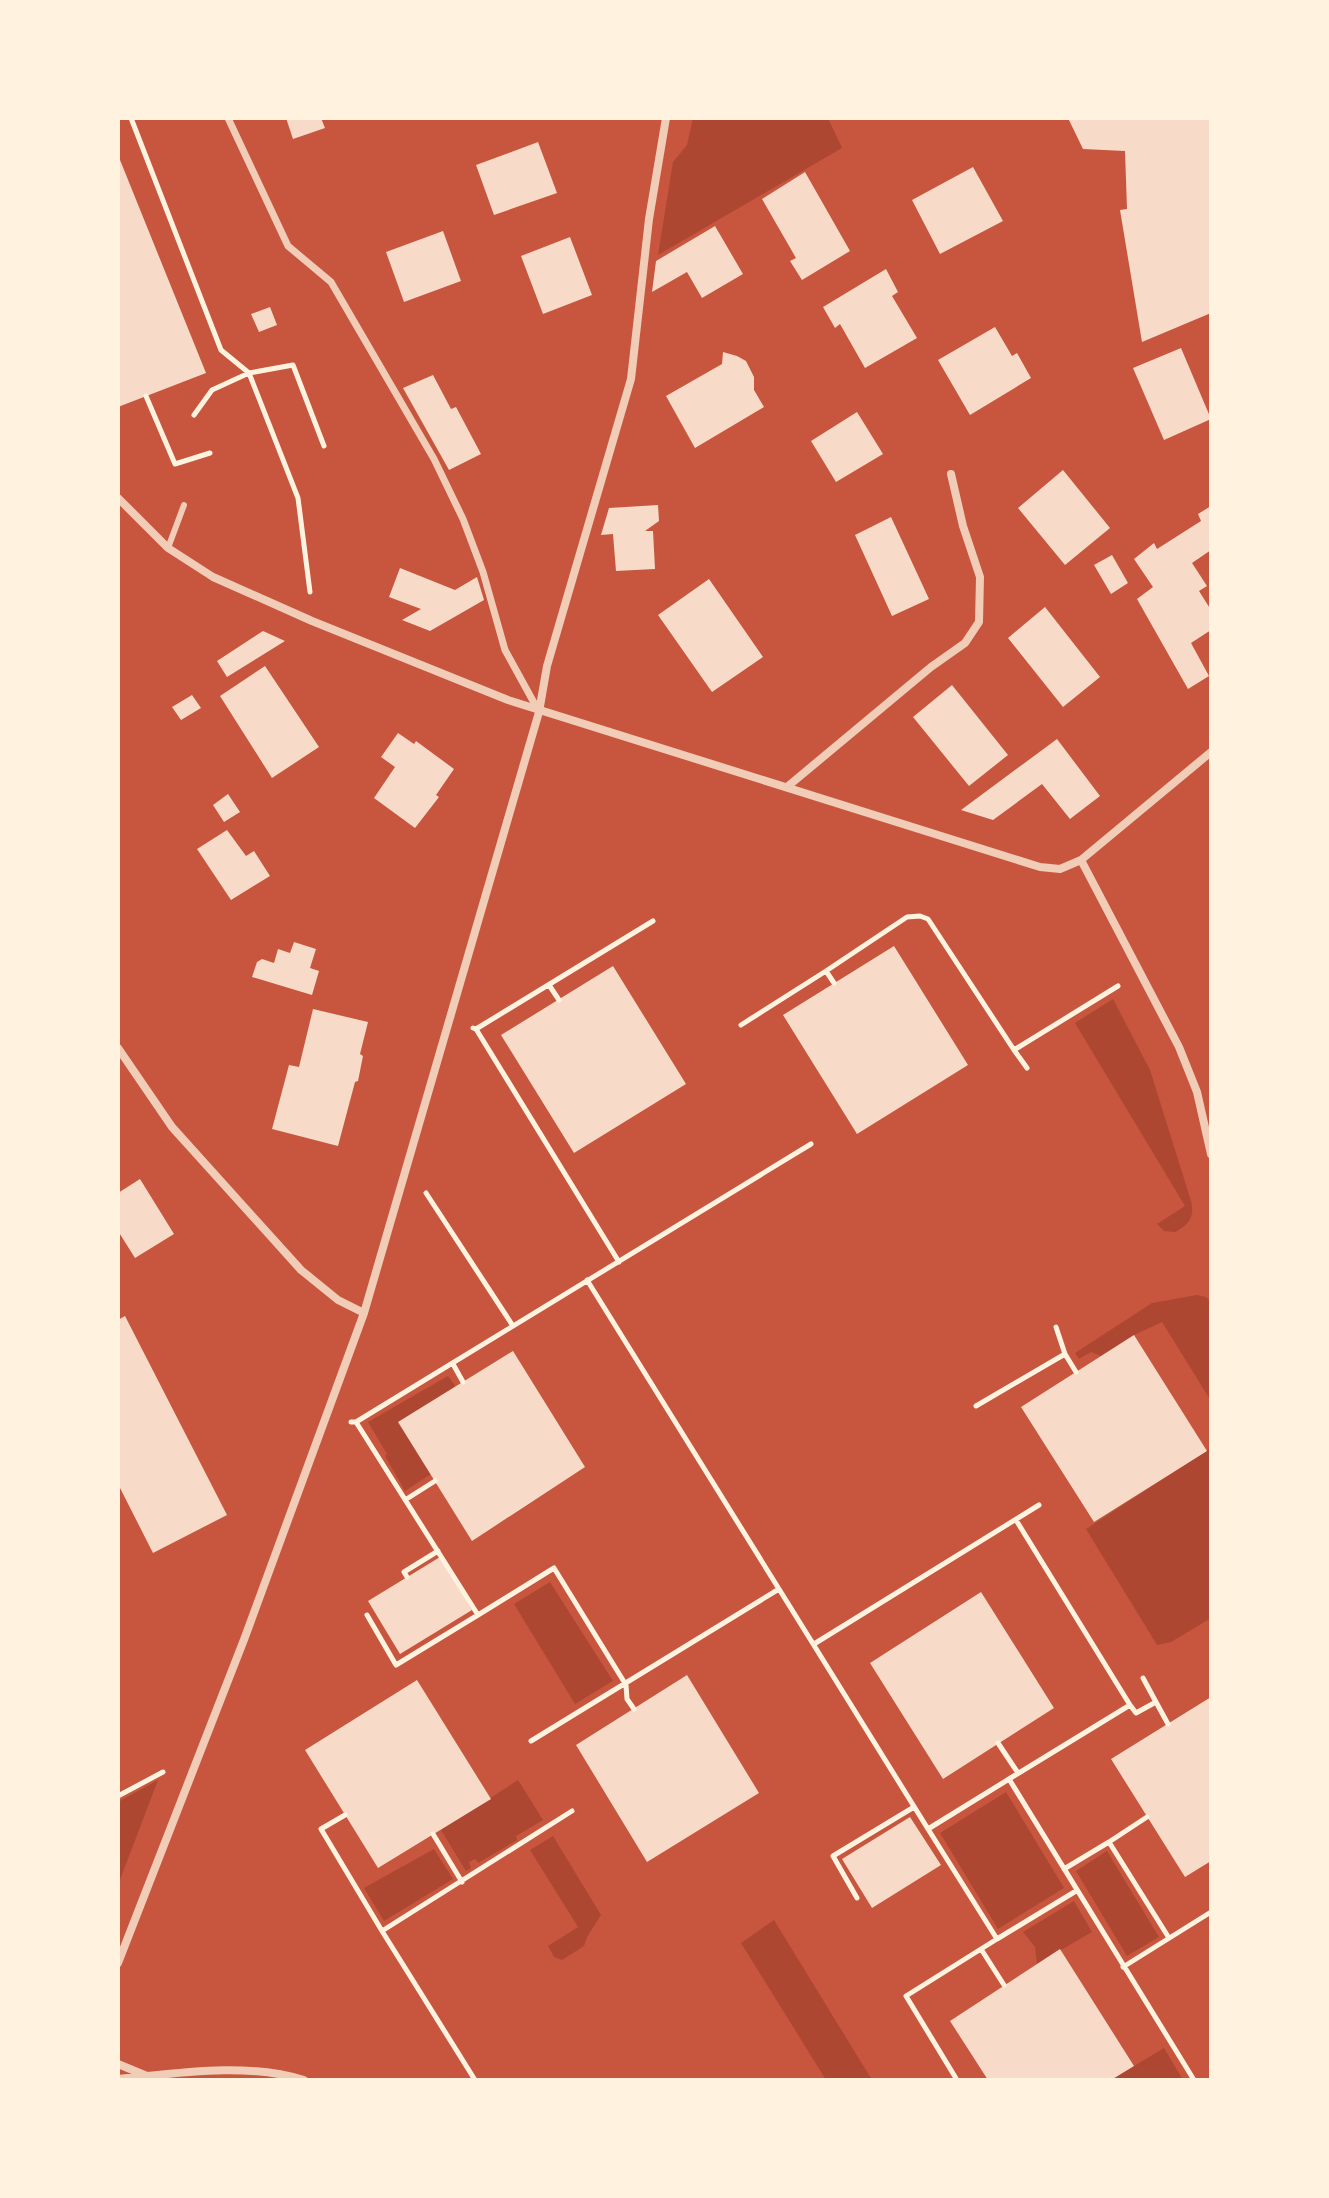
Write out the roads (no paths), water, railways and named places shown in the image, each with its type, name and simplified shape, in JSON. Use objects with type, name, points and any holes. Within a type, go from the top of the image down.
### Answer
[{"type":"street","points":[[228,118],[288,246],[331,282],[434,459],[473,546],[505,650],[539,712]]},
{"type":"street","points":[[118,1963],[245,1637],[364,1313],[408,1167],[539,712],[547,666],[631,379],[649,219],[666,118]]},
{"type":"street","points":[[787,787],[965,643],[979,622],[980,577],[963,526],[951,474]]},
{"type":"street","points":[[118,498],[168,548],[213,577],[312,621],[539,712],[1040,867],[1060,869],[1081,860],[1211,752]]},
{"type":"street","points":[[1081,860],[1179,1047],[1197,1092],[1211,1154]]},
{"type":"street","points":[[118,1048],[172,1127],[301,1270],[338,1300],[364,1313]]},
{"type":"street","points":[[118,2064],[148,2076]]},
{"type":"street","points":[[118,2079],[250,2071],[304,2080]]},
{"type":"lane","points":[[168,548],[184,505]]}]
